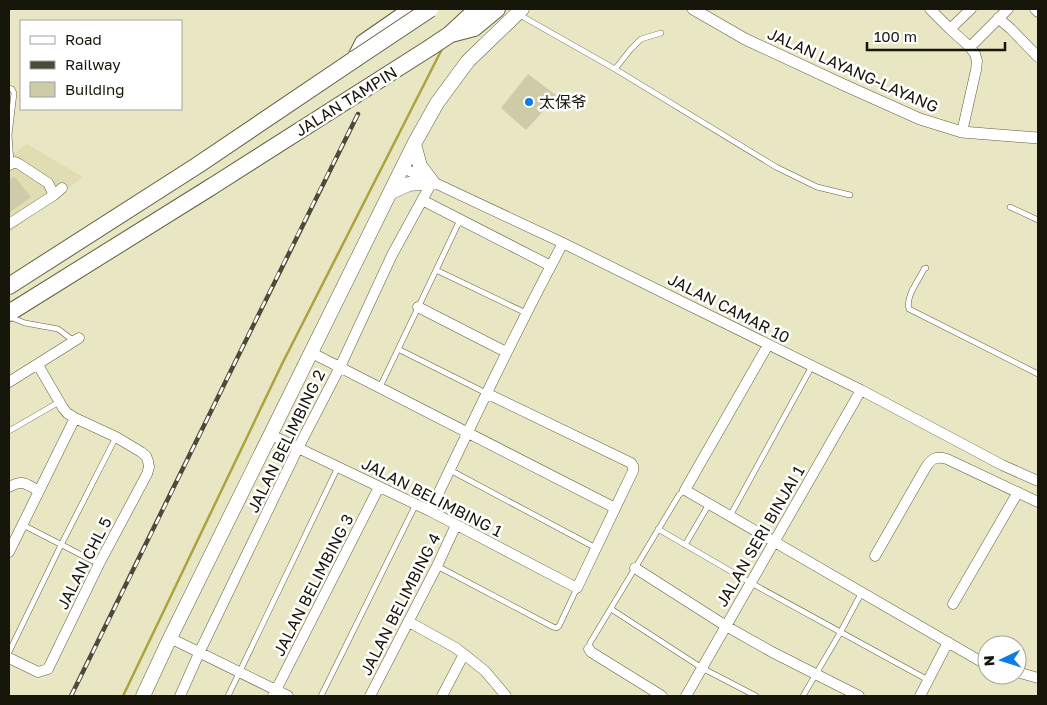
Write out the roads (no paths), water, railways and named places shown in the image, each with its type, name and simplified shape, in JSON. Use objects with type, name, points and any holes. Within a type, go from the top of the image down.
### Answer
[{"type":"highway","points":[[355,59],[363,43],[412,9]]},
{"type":"highway","name":"JALAN TAMPIN","points":[[9,286],[198,165],[430,9]]},
{"type":"highway","name":"JALAN TAMPIN","points":[[9,314],[430,47],[449,34],[477,9]]},
{"type":"highway","points":[[449,34],[474,28],[497,9]]},
{"type":"main road","points":[[144,696],[170,638],[414,144],[437,103],[468,60],[520,11]]},
{"type":"main road","points":[[414,144],[420,166],[432,182]]},
{"type":"main road","points":[[391,192],[408,184],[432,182]]},
{"type":"street","name":"JALAN LAYANG-LAYANG","points":[[694,9],[745,39],[844,86],[920,119],[962,132],[1038,138]]},
{"type":"street","points":[[930,9],[975,54],[976,70],[962,132]]},
{"type":"street","points":[[950,29],[971,9]]},
{"type":"street","points":[[970,47],[1008,9]]},
{"type":"street","points":[[1035,9],[1038,12]]},
{"type":"street","points":[[998,18],[1038,57]]},
{"type":"street","points":[[9,224],[58,191],[19,164],[10,164]]},
{"type":"street","name":"JALAN CAMAR 10","points":[[403,168],[563,243],[860,390],[1002,465],[1038,481]]},
{"type":"street","name":"JALAN BELIMBING 2","points":[[180,696],[298,448],[340,367],[392,255],[432,182]]},
{"type":"street","points":[[422,200],[551,266]]},
{"type":"street","points":[[430,511],[506,352],[563,243]]},
{"type":"street","points":[[418,307],[506,352]]},
{"type":"street","points":[[9,382],[77,340]]},
{"type":"street","points":[[768,345],[685,490],[977,659]]},
{"type":"street","points":[[312,353],[616,508]]},
{"type":"street","points":[[38,365],[67,413],[116,437]]},
{"type":"street","name":"JALAN SERI BINJAI 1","points":[[686,696],[860,390]]},
{"type":"street","points":[[486,393],[631,462],[633,466],[633,471],[578,588]]},
{"type":"street","points":[[9,552],[75,418]]},
{"type":"street","name":"JALAN BELIMBING 1","points":[[271,435],[416,504],[578,588]]},
{"type":"street","name":"JALAN CHL 5","points":[[9,659],[38,672],[48,669],[99,564],[147,474],[149,467],[146,456],[116,437]]},
{"type":"street","points":[[875,556],[926,467],[936,457],[946,458],[1038,502]]},
{"type":"street","points":[[9,487],[22,482],[39,491]]},
{"type":"street","name":"JALAN BELIMBING 3","points":[[275,693],[379,487]]},
{"type":"street","points":[[953,604],[1018,492]]},
{"type":"street","name":"JALAN BELIMBING 4","points":[[370,696],[409,622],[456,525]]},
{"type":"street","points":[[635,568],[726,626],[859,696]]},
{"type":"street","points":[[409,622],[464,654],[484,671],[506,696]]},
{"type":"street","points":[[170,638],[240,672],[275,693],[288,696]]},
{"type":"street","points":[[920,696],[948,642]]},
{"type":"street","points":[[589,649],[662,696]]},
{"type":"street","points":[[442,696],[464,654]]},
{"type":"lane","points":[[520,11],[776,167],[817,186],[850,195]]},
{"type":"lane","points":[[615,70],[641,39],[661,33]]},
{"type":"lane","points":[[9,88],[14,93],[9,136],[10,164]]},
{"type":"lane","points":[[1010,207],[1038,220]]},
{"type":"lane","points":[[380,387],[460,220]]},
{"type":"lane","points":[[926,268],[909,298],[909,308],[1038,374]]},
{"type":"lane","points":[[436,270],[526,313]]},
{"type":"lane","points":[[9,314],[25,323],[58,329],[77,340]]},
{"type":"lane","points":[[398,349],[486,393]]},
{"type":"lane","points":[[730,516],[812,366]]},
{"type":"lane","points":[[9,431],[59,402]]},
{"type":"lane","points":[[9,652],[116,437]]},
{"type":"lane","points":[[228,696],[338,467]]},
{"type":"lane","points":[[450,470],[596,548]]},
{"type":"lane","points":[[589,649],[590,644],[658,529],[679,495],[685,490]]},
{"type":"lane","points":[[321,696],[416,504]]},
{"type":"lane","points":[[685,545],[709,504]]},
{"type":"lane","points":[[23,525],[99,564]]},
{"type":"lane","points":[[658,529],[928,681]]},
{"type":"lane","points":[[437,566],[556,628],[559,626],[578,588]]},
{"type":"lane","points":[[803,696],[862,592]]},
{"type":"lane","points":[[611,609],[702,668],[756,696]]},
{"type":"waterway","points":[[123,696],[282,364],[442,49]]},
{"type":"railway","points":[[71,696],[358,114]]},
{"type":"place","name":"太保爷","points":[[529,102]]}]
